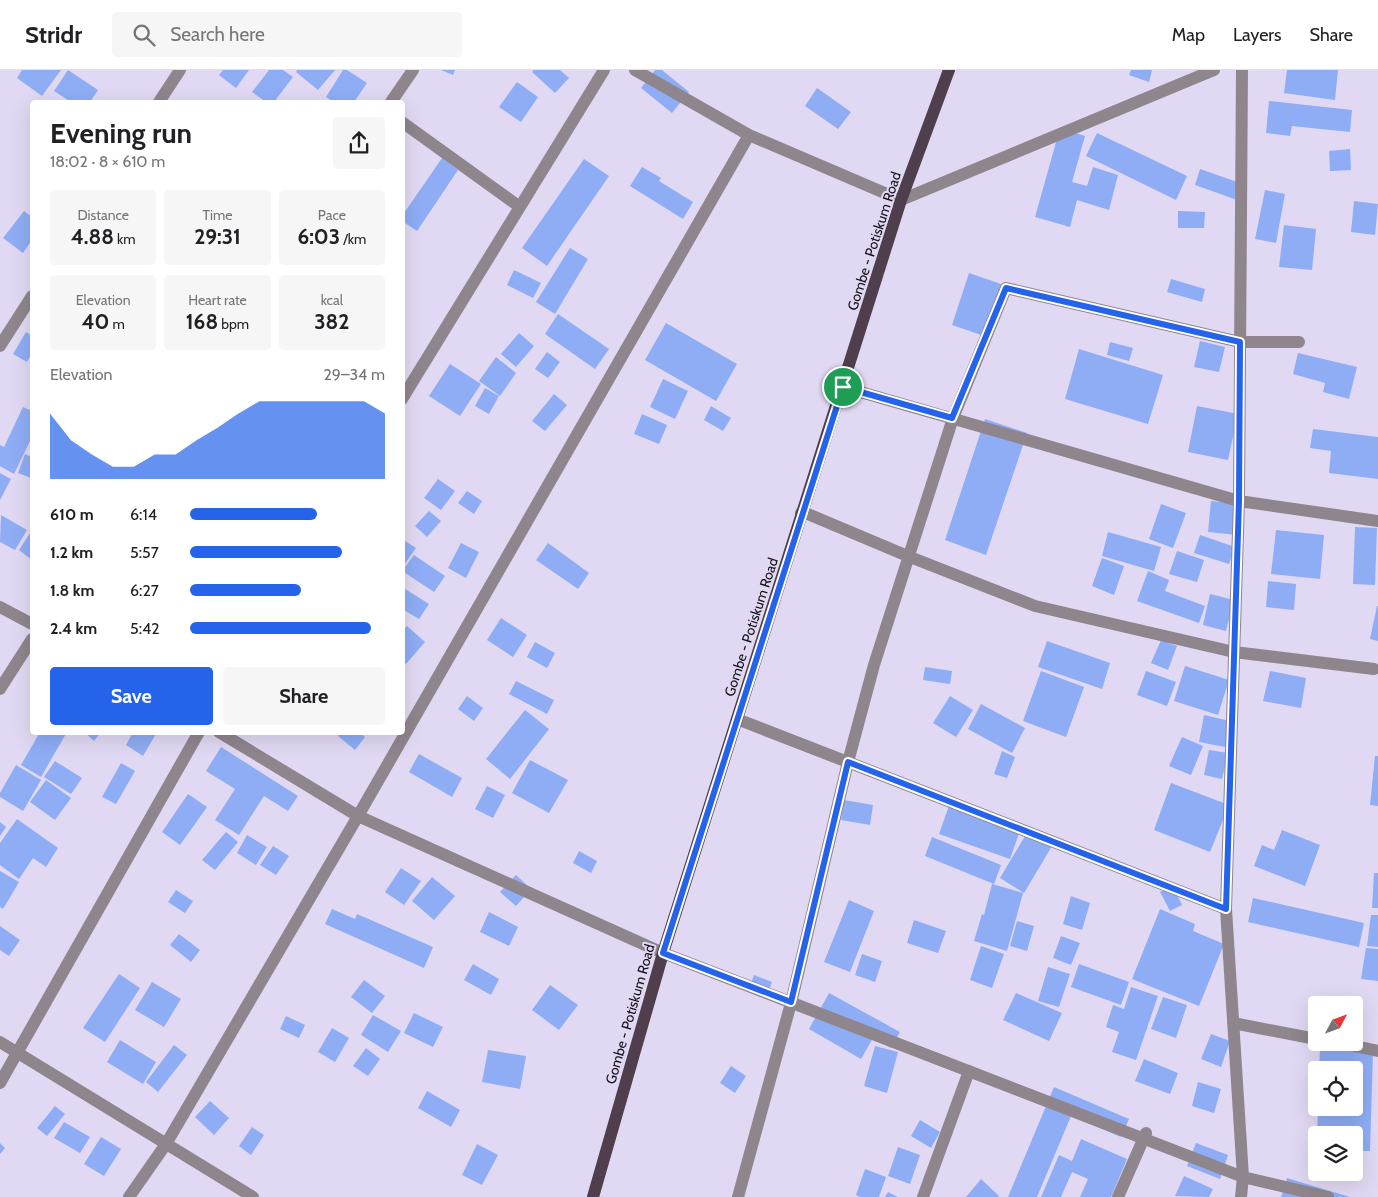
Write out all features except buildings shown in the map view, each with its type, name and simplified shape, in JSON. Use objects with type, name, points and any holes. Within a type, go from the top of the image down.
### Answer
[{"type":"main road","name":"Gombe - Potiskum Road","points":[[593,1197],[663,953],[901,200],[949,70]]},
{"type":"street","points":[[160,100],[180,70]]},
{"type":"street","points":[[392,100],[413,70]]},
{"type":"street","points":[[405,394],[604,70]]},
{"type":"street","points":[[635,70],[749,135],[901,200],[1214,70]]},
{"type":"street","points":[[1241,1197],[1243,1177],[1226,909],[1239,501],[1242,70]]},
{"type":"street","points":[[405,124],[520,207]]},
{"type":"street","points":[[405,734],[749,135]]},
{"type":"street","points":[[738,1197],[791,1002],[848,762],[874,665],[910,558],[952,418],[1006,288],[1240,342],[1299,342]]},
{"type":"street","points":[[0,346],[30,299]]},
{"type":"street","points":[[843,387],[1239,501],[1378,521]]},
{"type":"street","points":[[802,513],[910,558],[1035,606],[1234,652],[1374,669]]},
{"type":"street","points":[[0,607],[30,623]]},
{"type":"street","points":[[0,690],[30,642]]},
{"type":"street","points":[[737,719],[1226,909]]},
{"type":"street","points":[[0,1082],[197,735]]},
{"type":"street","points":[[224,735],[358,816],[663,953],[968,1071],[1145,1135],[1243,1177],[1328,1197]]},
{"type":"street","points":[[130,1197],[166,1144],[405,735]]},
{"type":"street","points":[[1234,1023],[1308,1037]]},
{"type":"street","points":[[0,1042],[253,1197]]},
{"type":"street","points":[[1363,1047],[1378,1050]]},
{"type":"street","points":[[923,1197],[968,1071]]},
{"type":"street","points":[[1118,1197],[1145,1135]]},
{"type":"route","points":[[1006,288],[1240,342],[1239,501],[1226,909],[848,762],[791,1002],[663,953],[843,387],[952,418],[1006,288]]}]
